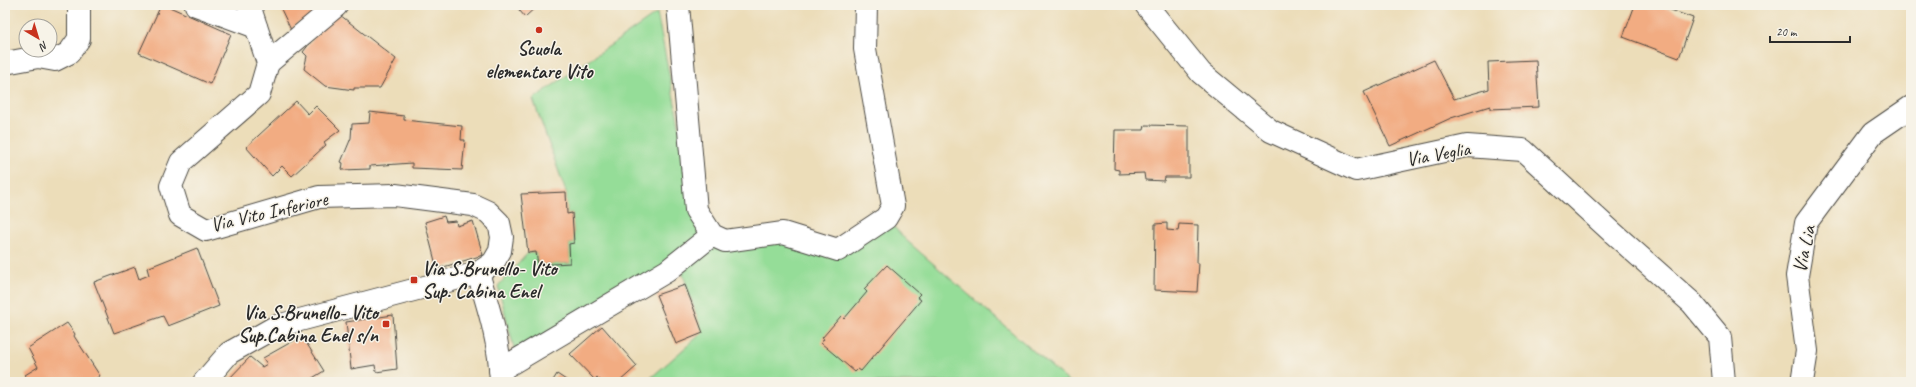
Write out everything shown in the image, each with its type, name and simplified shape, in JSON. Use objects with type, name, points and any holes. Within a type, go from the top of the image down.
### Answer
[{"type":"street","points":[[5,63],[38,57],[55,60],[70,53],[79,39],[79,5]]},
{"type":"street","points":[[196,5],[256,27]]},
{"type":"street","points":[[249,5],[268,62],[336,6]]},
{"type":"street","points":[[678,5],[696,210],[712,235],[725,241],[783,233],[838,250],[886,218],[893,206],[865,49],[866,5]]},
{"type":"street","name":"Via Veglia","points":[[1146,5],[1201,72],[1271,131],[1356,170],[1467,146],[1523,150],[1692,303],[1720,337],[1724,382]]},
{"type":"street","name":"Via Vito Inferiore","points":[[204,382],[229,352],[277,326],[478,273],[493,263],[500,251],[502,237],[499,223],[488,212],[473,205],[394,195],[319,197],[206,230],[180,215],[171,186],[181,162],[259,94],[268,62]]},
{"type":"street","name":"Via Lia","points":[[1802,382],[1807,351],[1797,276],[1806,223],[1873,133],[1911,107]]},
{"type":"street","points":[[478,273],[490,314],[500,376],[667,271],[712,235]]},
{"type":"green space","points":[[657,13],[696,210],[712,235],[783,233],[838,250],[886,218],[906,240],[1069,382],[646,382],[702,333],[682,271],[518,363],[498,286],[528,253],[536,252],[538,265],[570,263],[569,244],[574,243],[572,213],[567,214],[566,192],[533,99]]},
{"type":"building","points":[[161,5],[165,5],[231,34],[210,84],[139,53]]},
{"type":"building","points":[[279,5],[315,5],[313,18],[307,27],[299,22],[291,30]]},
{"type":"building","points":[[515,5],[538,5],[525,17]]},
{"type":"building","points":[[1635,5],[1657,5],[1693,18],[1679,58],[1623,37]]},
{"type":"building","points":[[335,11],[396,59],[380,88],[354,88],[354,90],[325,86],[304,69],[307,56],[303,52]]},
{"type":"building","points":[[1434,60],[1454,99],[1489,89],[1488,62],[1536,60],[1539,107],[1490,109],[1490,106],[1451,118],[1390,146],[1364,92]]},
{"type":"building","points":[[296,101],[308,114],[316,106],[340,130],[324,142],[326,145],[292,176],[282,166],[272,176],[246,147]]},
{"type":"building","points":[[370,112],[404,116],[404,120],[462,126],[461,140],[465,140],[462,170],[412,168],[412,163],[370,166],[370,169],[342,170],[343,163],[341,162],[351,138],[352,124],[369,123]]},
{"type":"building","points":[[1145,125],[1189,126],[1189,177],[1165,177],[1164,181],[1145,180],[1144,173],[1119,174],[1119,170],[1114,169],[1115,130],[1144,130]]},
{"type":"building","points":[[566,192],[567,214],[572,213],[574,243],[569,244],[570,263],[538,265],[536,252],[528,253],[521,194]]},
{"type":"building","points":[[444,216],[446,222],[456,221],[457,226],[473,221],[483,255],[437,269],[425,222]]},
{"type":"building","points":[[1167,223],[1167,230],[1178,231],[1179,224],[1198,225],[1197,263],[1199,263],[1197,292],[1154,290],[1155,224]]},
{"type":"building","points":[[197,248],[219,306],[168,326],[163,316],[114,333],[94,282],[135,267],[139,279],[149,275],[147,268]]},
{"type":"building","points":[[887,265],[920,294],[917,297],[921,300],[861,371],[858,369],[855,372],[821,343],[824,339],[822,338],[841,316],[844,319],[867,292],[864,289]]},
{"type":"building","points":[[685,285],[703,333],[676,344],[656,295]]},
{"type":"building","points":[[393,315],[397,369],[376,372],[375,365],[351,369],[346,322]]},
{"type":"building","points":[[67,323],[100,376],[90,382],[30,382],[25,375],[38,367],[28,348]]},
{"type":"building","points":[[602,326],[637,366],[619,382],[602,382],[597,377],[595,380],[570,354]]},
{"type":"building","points":[[302,336],[324,371],[306,382],[226,382],[250,357],[262,367],[267,364],[263,358]]},
{"type":"building","points":[[557,374],[569,382],[552,382]]},
{"type":"place","name":"Scuola elementare Vito","points":[[539,30]]},
{"type":"place","name":"Via S.Brunello- Vito Sup. Cabina Enel","points":[[414,280]]},
{"type":"place","name":"Via S.Brunello- Vito Sup.Cabina Enel s/n","points":[[386,324]]}]
